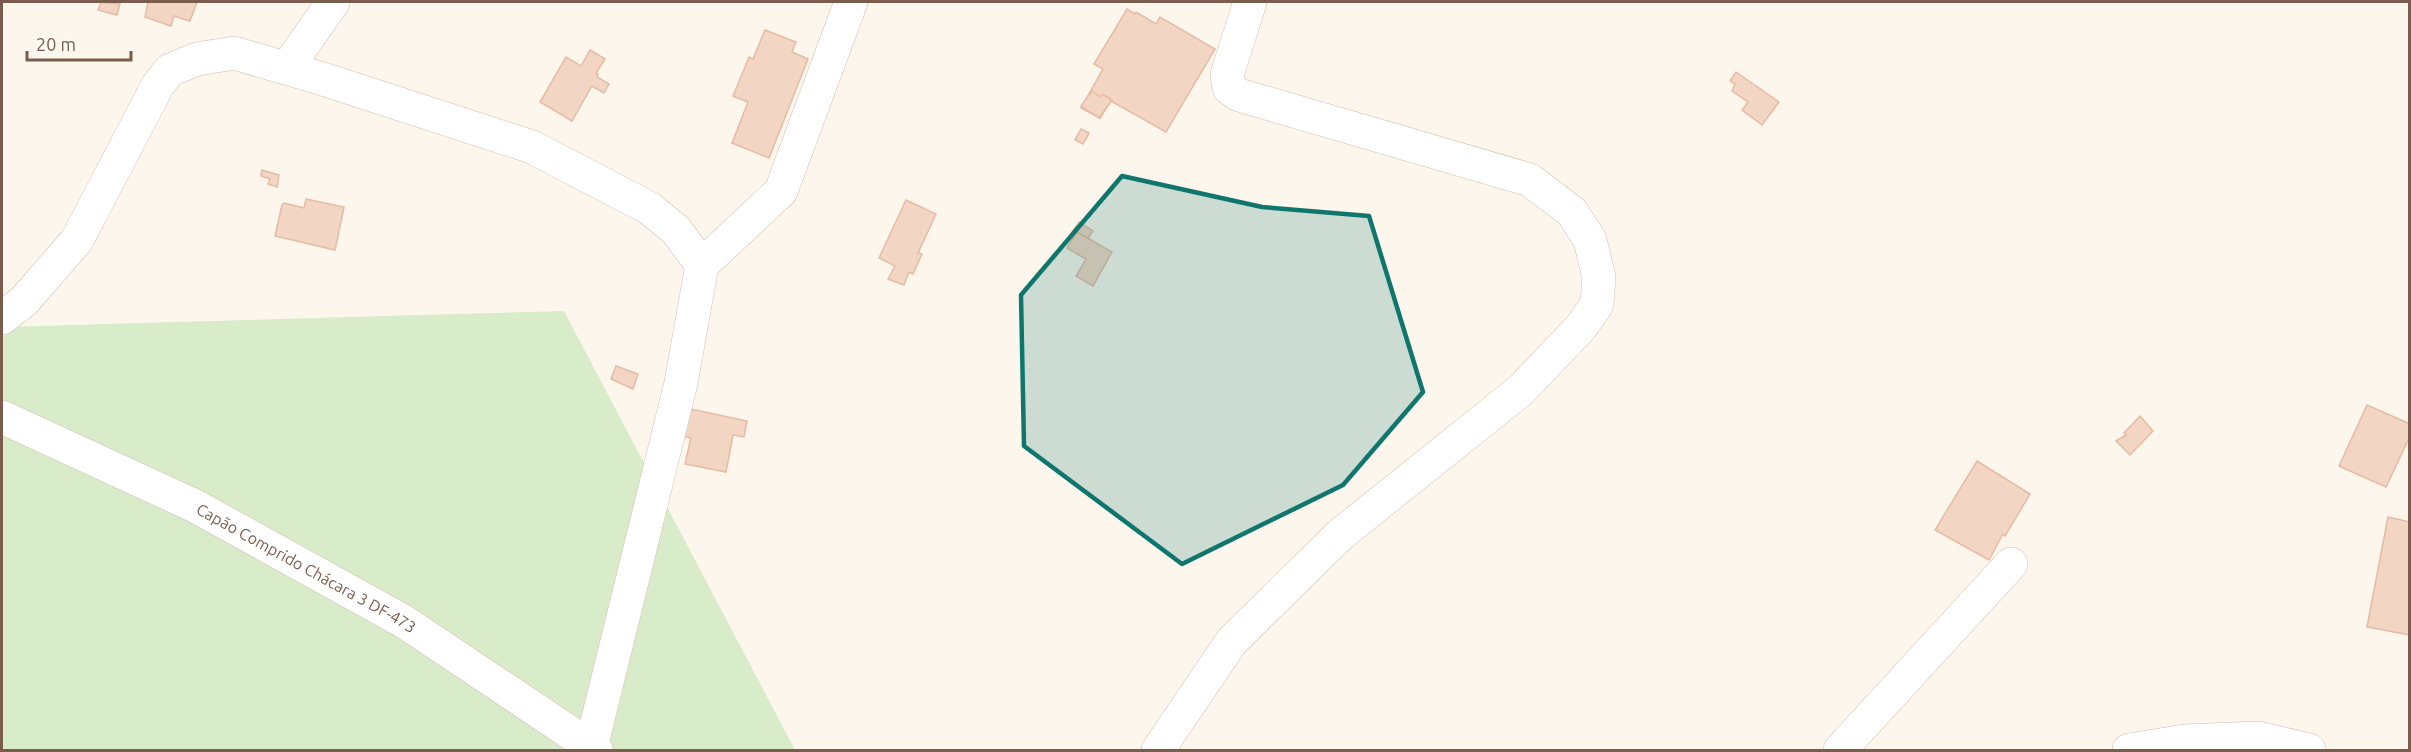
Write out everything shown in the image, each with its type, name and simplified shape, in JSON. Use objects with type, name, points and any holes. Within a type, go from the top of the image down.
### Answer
[{"type":"street","points":[[287,68],[333,2]]},
{"type":"street","points":[[593,749],[681,383],[702,265],[781,191],[851,2]]},
{"type":"street","points":[[1158,750],[1232,641],[1341,534],[1521,390],[1581,327],[1597,304],[1599,277],[1590,240],[1572,213],[1530,180],[1239,95],[1229,88],[1227,75],[1250,2]]},
{"type":"street","points":[[2,318],[24,301],[77,240],[158,86],[170,70],[197,59],[234,53],[532,147],[649,208],[676,230],[702,265]]},
{"type":"street","name":"Capão Comprido Chácara 3 DF-473","points":[[2,417],[195,506],[403,621],[593,749]]},
{"type":"street","points":[[1840,750],[2011,564]]},
{"type":"street","points":[[2129,750],[2185,741],[2258,738],[2309,750]]},
{"type":"highlighted area","points":[[1122,176],[1262,207],[1369,216],[1423,392],[1343,485],[1182,564],[1024,446],[1021,295]]},
{"type":"green space","points":[[564,311],[795,750],[2,750],[2,327]]},
{"type":"building","points":[[101,2],[120,4],[117,15],[98,10]]},
{"type":"building","points":[[148,2],[197,2],[190,21],[174,16],[171,26],[145,17]]},
{"type":"building","points":[[1127,9],[1156,24],[1160,17],[1215,49],[1166,132],[1111,101],[1100,118],[1081,108],[1103,69],[1094,64]]},
{"type":"building","points":[[765,30],[796,42],[792,52],[808,59],[769,158],[732,143],[748,102],[733,96],[749,57],[753,59]]},
{"type":"building","points":[[590,50],[605,59],[596,73],[597,77],[609,84],[604,93],[592,86],[572,121],[540,102],[566,57],[581,66]]},
{"type":"building","points":[[1736,72],[1779,102],[1762,125],[1742,110],[1748,102],[1732,91],[1735,84],[1730,81]]},
{"type":"building","points":[[1092,91],[1100,97],[1102,94],[1112,100],[1099,118],[1081,106]]},
{"type":"building","points":[[1081,129],[1089,133],[1083,144],[1075,140]]},
{"type":"building","points":[[262,170],[279,175],[277,187],[268,184],[270,179],[261,176]]},
{"type":"building","points":[[306,199],[344,207],[335,250],[275,236],[282,205],[284,203],[304,208]]},
{"type":"building","points":[[906,200],[936,214],[918,253],[922,254],[913,274],[909,272],[904,285],[888,279],[895,266],[879,258]]},
{"type":"building","points":[[1079,222],[1093,231],[1086,241],[1072,232]]},
{"type":"building","points":[[1077,232],[1112,252],[1093,286],[1076,276],[1086,259],[1067,248]]},
{"type":"building","points":[[616,366],[638,374],[633,389],[611,379]]},
{"type":"building","points":[[2367,405],[2410,424],[2410,436],[2386,487],[2339,466]]},
{"type":"building","points":[[686,408],[747,421],[744,437],[733,435],[726,472],[685,464],[691,438],[681,436]]},
{"type":"building","points":[[2140,416],[2153,431],[2130,455],[2116,441],[2126,435],[2124,433]]},
{"type":"building","points":[[1977,461],[2030,494],[2005,536],[2003,534],[1989,560],[1935,530]]},
{"type":"building","points":[[2388,517],[2410,522],[2410,635],[2367,627]]}]
